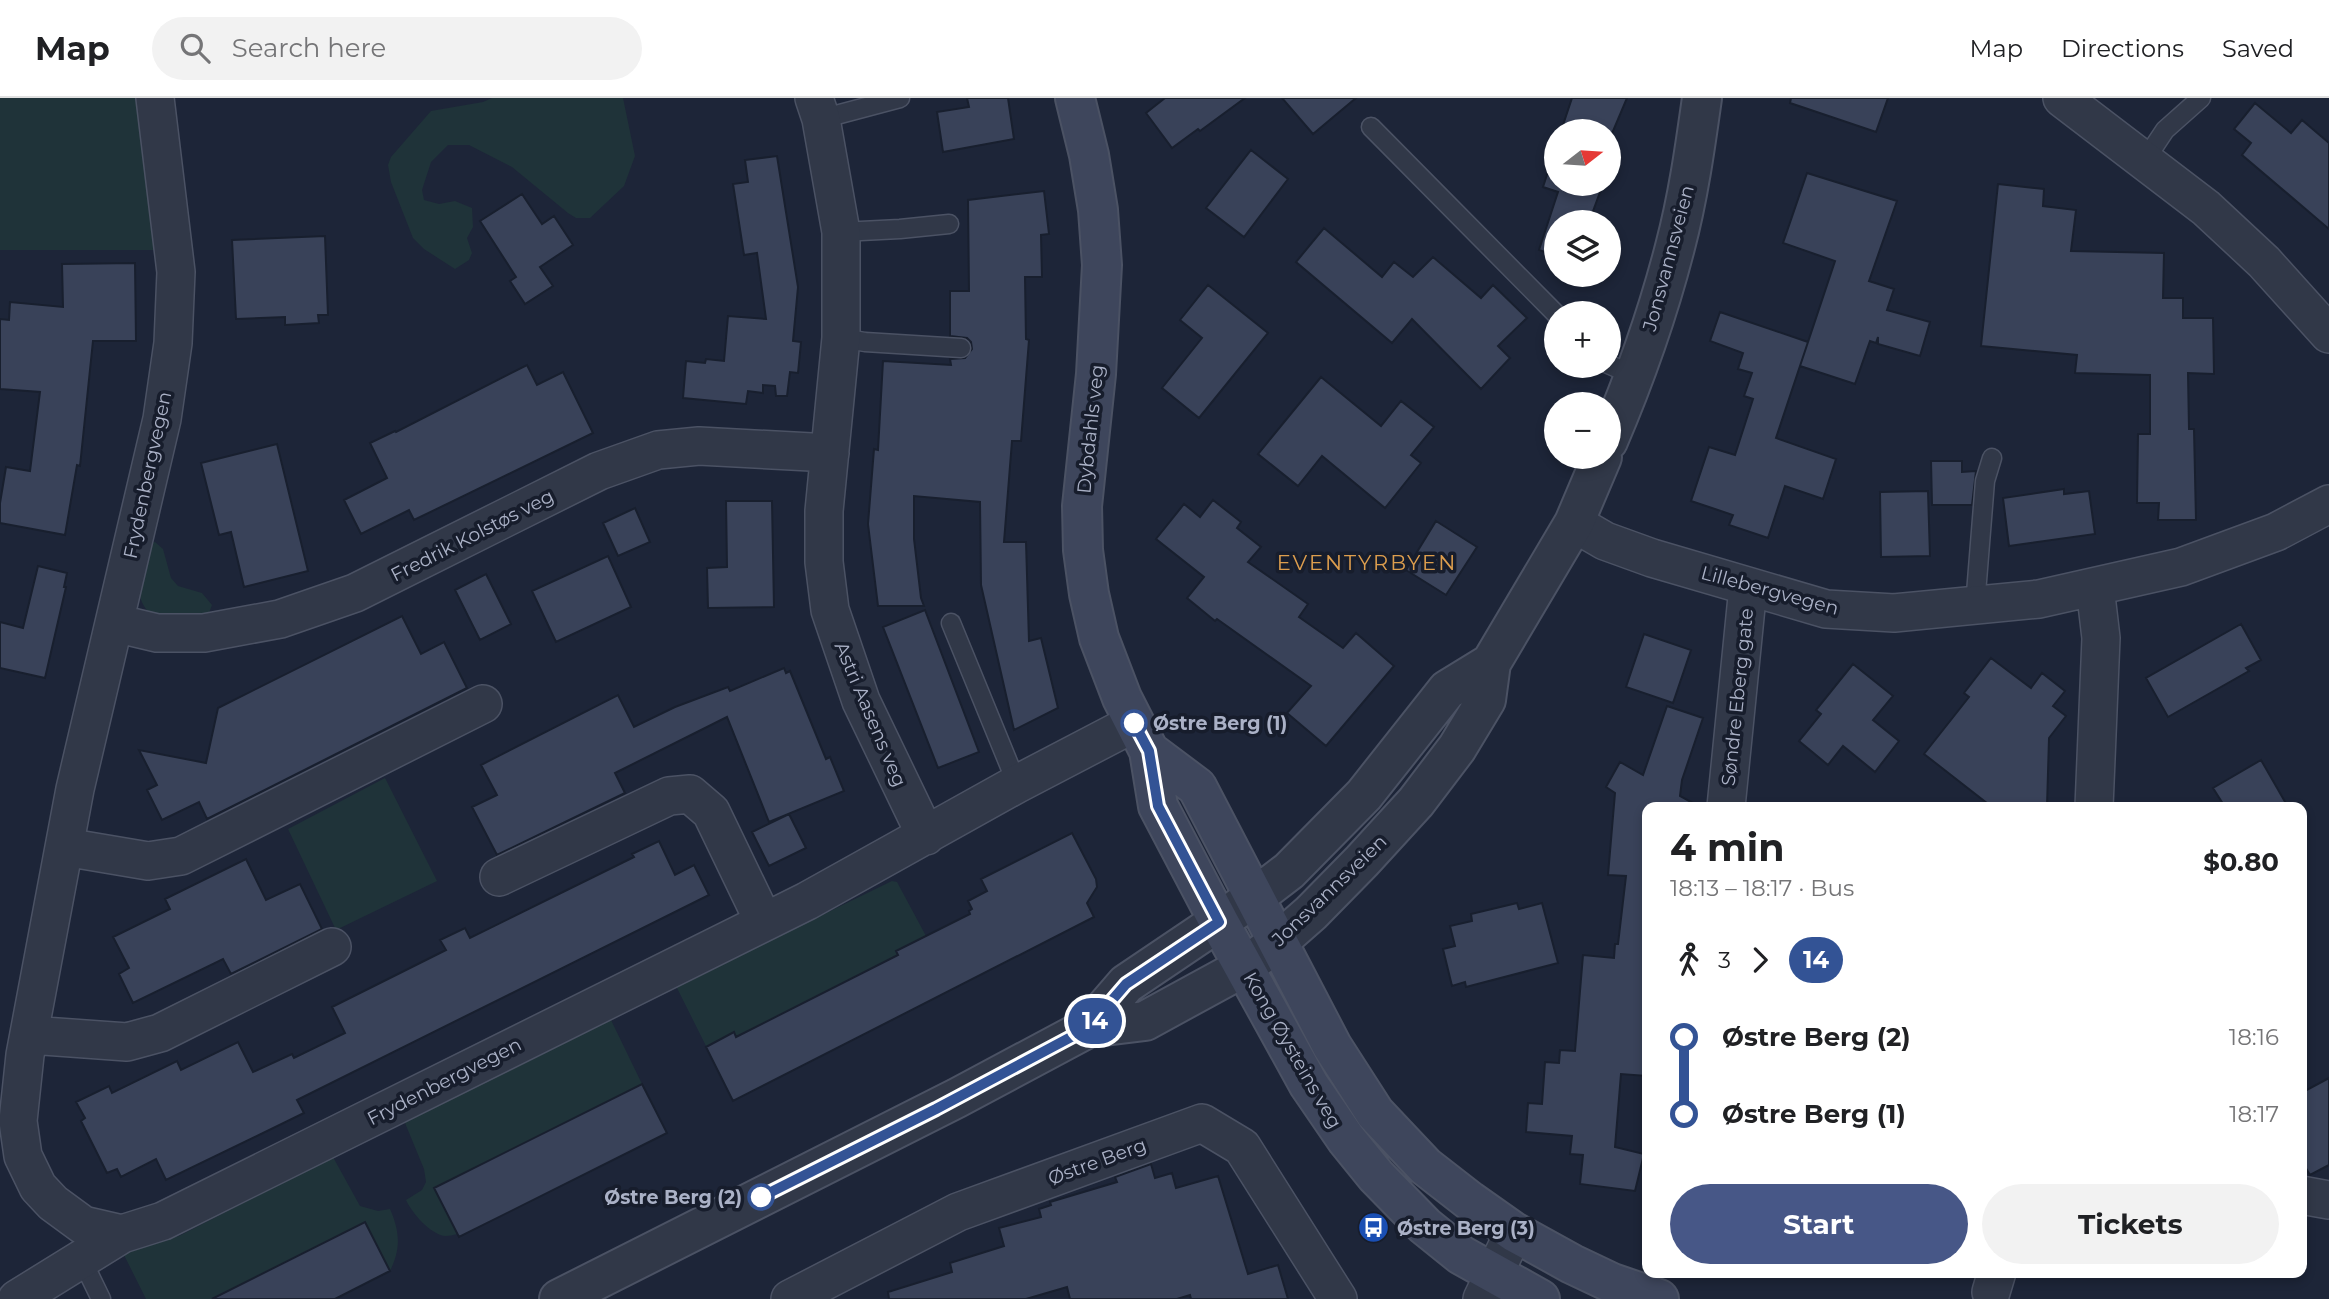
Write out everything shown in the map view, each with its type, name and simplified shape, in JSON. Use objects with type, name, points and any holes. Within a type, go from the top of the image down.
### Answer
[{"type":"main road","name":"Dybdahls veg","points":[[1075,98],[1094,183],[1102,265],[1096,374],[1082,506],[1083,550],[1089,594],[1109,670],[1142,737],[1158,806],[1219,922]]},
{"type":"main road","name":"Dybdahls veg","points":[[1142,737],[1197,787],[1278,942]]},
{"type":"main road","name":"Kong Øysteins veg","points":[[1219,922],[1309,1084],[1346,1139],[1376,1177],[1425,1226],[1461,1255],[1488,1287],[1540,1299]]},
{"type":"main road","name":"Kong Øysteins veg","points":[[1278,942],[1332,1046],[1376,1113],[1425,1166],[1514,1232],[1612,1283],[1659,1299]]},
{"type":"street","name":"Frydenbergvegen","points":[[122,1234],[83,1225],[53,1203],[38,1187],[23,1156],[18,1121],[22,1078],[75,789],[162,419],[173,343],[176,272],[155,98]]},
{"type":"street","name":"Jonsvannsveien","points":[[1621,370],[1676,247],[1702,98]]},
{"type":"street","points":[[2062,98],[2206,208],[2264,262],[2329,334]]},
{"type":"street","name":"Astri Aasens veg","points":[[818,109],[841,232],[841,338],[824,511],[824,562],[830,610],[861,701],[926,836]]},
{"type":"street","name":"Fredrik Kolstøs veg","points":[[114,623],[157,633],[204,633],[280,619],[355,593],[599,471],[658,450],[699,446],[830,453]]},
{"type":"street","name":"Jonsvannsveien","points":[[559,1299],[934,1110],[1088,1028],[1145,1021],[1244,967],[1278,942],[1362,861],[1416,802],[1457,748],[1486,700],[1491,663],[1574,523],[1597,469]]},
{"type":"street","name":"Lillebergvegen","points":[[1574,523],[1605,541],[1826,609],[1894,613],[2039,599],[2181,567],[2276,532],[2329,505]]},
{"type":"street","name":"Søndre Eberg gate","points":[[1726,802],[1748,587]]},
{"type":"street","points":[[2094,802],[2101,638],[2095,587]]},
{"type":"street","name":"Jonsvannsveien","points":[[1088,1028],[1126,984],[1289,871],[1364,795],[1447,690],[1491,663]]},
{"type":"street","points":[[65,847],[148,861],[181,856],[483,704]]},
{"type":"street","name":"Frydenbergvegen","points":[[18,1299],[122,1234],[163,1221],[764,922],[1017,784],[1142,737]]},
{"type":"street","points":[[499,877],[669,796],[690,794],[710,812],[764,922]]},
{"type":"street","points":[[30,1035],[127,1042],[160,1033],[332,947]]},
{"type":"street","name":"Østre Berg","points":[[790,1299],[958,1212],[1202,1123],[1242,1147],[1338,1299]]},
{"type":"street","points":[[2307,1196],[2329,1200]]},
{"type":"street","points":[[1488,1287],[1514,1232]]},
{"type":"lane","points":[[818,109],[900,98]]},
{"type":"lane","points":[[2145,160],[2165,130],[2201,98]]},
{"type":"lane","points":[[1371,127],[1544,302]]},
{"type":"lane","points":[[841,232],[949,224]]},
{"type":"lane","points":[[841,338],[961,348]]},
{"type":"lane","points":[[1975,606],[1985,481],[1992,458]]},
{"type":"lane","points":[[951,623],[1017,784]]},
{"type":"lane","points":[[82,1260],[101,1299]]},
{"type":"shaded area","points":[[0,98],[138,98],[157,250],[0,250]]},
{"type":"shaded area","points":[[492,98],[623,98],[635,156],[624,186],[590,218],[576,218],[512,167],[469,145],[448,145],[431,162],[422,190],[424,200],[439,204],[455,201],[472,208],[473,227],[467,238],[472,253],[469,260],[455,269],[424,249],[413,238],[391,182],[388,165],[391,157],[431,111]]},
{"type":"shaded area","points":[[155,542],[163,549],[171,578],[178,586],[202,593],[212,605],[207,618],[150,614],[140,597],[138,581],[147,545]]},
{"type":"shaded area","points":[[385,778],[437,881],[336,930],[288,829]]},
{"type":"shaded area","points":[[892,881],[897,882],[926,936],[896,951],[898,955],[736,1037],[734,1033],[706,1046],[676,986]]},
{"type":"shaded area","points":[[610,1018],[642,1084],[434,1188],[457,1234],[439,1234],[417,1217],[406,1200],[422,1190],[426,1182],[424,1169],[406,1121]]},
{"type":"shaded area","points":[[333,1157],[360,1206],[378,1211],[390,1209],[398,1240],[390,1271],[365,1222],[212,1299],[146,1299],[124,1255],[150,1242],[179,1236]]},
{"type":"building","points":[[967,98],[1008,98],[1014,139],[943,152],[937,112],[969,107]]},
{"type":"building","points":[[1165,98],[1245,98],[1172,148],[1146,113]]},
{"type":"building","points":[[1282,98],[1356,98],[1313,134]]},
{"type":"building","points":[[1572,98],[1627,98],[1618,119],[1565,119]]},
{"type":"building","points":[[1791,98],[1888,98],[1876,132],[1790,103]]},
{"type":"building","points":[[2255,103],[2291,133],[2302,120],[2329,143],[2329,229],[2242,155],[2251,143],[2234,129]]},
{"type":"building","points":[[1251,150],[1288,179],[1244,237],[1206,208]]},
{"type":"building","points":[[777,156],[798,287],[793,341],[801,342],[798,373],[790,372],[787,396],[776,396],[775,386],[763,385],[763,393],[748,391],[746,404],[683,398],[686,361],[724,361],[728,316],[766,319],[757,253],[744,255],[733,184],[748,182],[745,160]]},
{"type":"building","points":[[1807,173],[1897,201],[1869,281],[1894,289],[1887,310],[1930,322],[1920,356],[1878,344],[1878,337],[1876,343],[1870,341],[1855,384],[1800,366],[1835,261],[1783,243]]},
{"type":"building","points":[[1998,184],[2044,189],[2043,206],[2076,210],[2071,251],[2164,253],[2163,298],[2183,298],[2183,318],[2213,318],[2214,374],[2188,373],[2189,429],[2194,429],[2196,520],[2158,520],[2159,503],[2137,503],[2138,434],[2150,434],[2150,375],[2075,373],[2077,355],[1981,346]]},
{"type":"building","points":[[1044,191],[1049,234],[1041,235],[1042,277],[1025,277],[1026,339],[1029,340],[1021,441],[1012,441],[1004,542],[1026,542],[1029,641],[1041,638],[1058,708],[1014,730],[981,585],[980,502],[914,496],[914,539],[924,606],[878,606],[868,524],[874,449],[878,450],[883,361],[951,365],[950,359],[965,358],[972,349],[967,338],[950,336],[950,291],[969,291],[968,200]]},
{"type":"building","points":[[522,194],[542,224],[554,216],[573,245],[540,267],[553,286],[525,304],[510,281],[516,277],[480,221]]},
{"type":"building","points":[[1557,196],[1599,196],[1593,210],[1552,210]]},
{"type":"building","points":[[1324,228],[1382,277],[1394,262],[1413,277],[1433,257],[1481,298],[1493,285],[1527,318],[1498,346],[1510,358],[1481,389],[1412,319],[1392,343],[1296,262]]},
{"type":"building","points":[[1544,235],[1544,252],[1539,250]]},
{"type":"building","points":[[325,236],[328,315],[318,315],[319,323],[285,325],[285,317],[236,319],[232,240]]},
{"type":"building","points":[[135,263],[136,341],[93,341],[80,466],[77,465],[65,535],[0,523],[0,503],[6,467],[30,471],[40,392],[0,389],[0,319],[9,320],[10,302],[63,307],[62,264]]},
{"type":"building","points":[[1208,285],[1268,333],[1199,418],[1162,388],[1202,338],[1180,320]]},
{"type":"building","points":[[1720,312],[1808,342],[1776,438],[1836,459],[1823,499],[1785,486],[1768,538],[1729,525],[1733,515],[1691,501],[1709,447],[1735,455],[1753,399],[1744,396],[1752,373],[1738,369],[1743,353],[1710,341]]},
{"type":"building","points":[[527,365],[537,385],[563,372],[593,433],[414,520],[409,510],[361,534],[344,500],[387,478],[370,443]]},
{"type":"building","points":[[1321,377],[1381,426],[1401,401],[1434,427],[1411,455],[1421,463],[1385,508],[1322,456],[1298,486],[1258,454]]},
{"type":"building","points":[[277,444],[308,571],[244,587],[231,532],[219,535],[201,463]]},
{"type":"building","points":[[1931,461],[1962,461],[1962,472],[1976,471],[1972,505],[1932,505]]},
{"type":"building","points":[[2064,489],[2064,494],[2089,491],[2095,534],[2009,546],[2003,498]]},
{"type":"building","points":[[1928,491],[1930,556],[1881,557],[1880,492]]},
{"type":"building","points":[[1213,500],[1241,522],[1237,528],[1261,547],[1248,562],[1308,604],[1299,617],[1343,648],[1356,633],[1394,666],[1326,746],[1287,713],[1311,686],[1217,619],[1215,621],[1187,598],[1204,577],[1156,539],[1184,504],[1200,517]]},
{"type":"building","points":[[726,501],[772,501],[774,607],[708,608],[707,568],[727,567]]},
{"type":"building","points":[[635,508],[650,542],[618,556],[603,523]]},
{"type":"building","points":[[1436,521],[1477,547],[1446,595],[1406,570]]},
{"type":"building","points":[[608,556],[631,607],[556,642],[532,591]]},
{"type":"building","points":[[38,566],[67,573],[45,678],[0,668],[0,622],[23,628]]},
{"type":"building","points":[[486,574],[511,624],[480,640],[455,590]]},
{"type":"building","points":[[925,610],[979,752],[938,768],[883,627]]},
{"type":"building","points":[[402,616],[421,654],[444,642],[467,688],[207,819],[199,802],[162,820],[147,790],[157,785],[139,750],[206,763],[218,708]]},
{"type":"building","points":[[2241,624],[2261,660],[2246,668],[2249,671],[2168,717],[2146,678]]},
{"type":"building","points":[[1644,634],[1691,650],[1673,703],[1626,687]]},
{"type":"building","points":[[1991,658],[2031,688],[2042,673],[2065,691],[2053,706],[2066,716],[2049,738],[2047,802],[1986,802],[1924,754],[1969,697],[1964,693]]},
{"type":"building","points":[[1853,664],[1893,696],[1873,720],[1899,741],[1875,772],[1843,746],[1828,765],[1799,741],[1821,714],[1816,710]]},
{"type":"building","points":[[784,668],[786,673],[790,671],[826,759],[830,757],[844,791],[769,822],[727,717],[615,773],[625,793],[497,855],[472,807],[497,795],[481,765],[618,695],[634,727],[675,707],[728,687],[730,691]]},
{"type":"building","points":[[1667,706],[1703,718],[1682,780],[1680,796],[1691,802],[1642,802],[1642,1076],[1621,1074],[1615,1147],[1642,1154],[1635,1191],[1580,1184],[1583,1155],[1570,1154],[1572,1136],[1526,1132],[1528,1103],[1542,1104],[1545,1062],[1559,1063],[1560,1050],[1575,1051],[1583,955],[1614,958],[1615,944],[1618,944],[1626,876],[1608,875],[1615,793],[1606,787],[1620,762],[1643,775]]},
{"type":"building","points":[[2261,760],[2285,802],[2222,802],[2213,788]]},
{"type":"building","points":[[789,814],[806,848],[769,866],[752,832]]},
{"type":"building","points":[[1072,833],[1096,879],[1097,887],[1087,903],[1094,917],[733,1101],[706,1047],[734,1032],[736,1037],[898,955],[896,951],[970,914],[972,909],[968,901],[987,891],[981,879]]},
{"type":"building","points":[[659,841],[675,875],[694,865],[709,895],[297,1100],[304,1113],[166,1180],[156,1159],[121,1177],[117,1169],[107,1173],[81,1121],[85,1118],[76,1102],[109,1086],[112,1093],[177,1061],[181,1070],[238,1042],[253,1072],[292,1054],[294,1058],[345,1033],[332,1007],[446,950],[440,940],[465,928],[470,938],[634,857],[632,854]]},
{"type":"building","points":[[246,859],[266,900],[300,884],[322,929],[231,974],[223,959],[133,1003],[119,974],[129,968],[113,937],[170,909],[165,899]]},
{"type":"building","points":[[1517,903],[1519,909],[1542,903],[1558,963],[1466,987],[1465,982],[1452,986],[1443,949],[1455,946],[1450,926],[1472,921],[1471,914]]},
{"type":"building","points":[[2329,1078],[2329,1165],[2310,1175],[2307,1170],[2307,1090]]},
{"type":"building","points":[[642,1084],[667,1133],[459,1237],[434,1188]]},
{"type":"building","points":[[1151,1164],[1155,1178],[1172,1173],[1176,1188],[1218,1176],[1248,1274],[1278,1265],[1288,1299],[1191,1299],[1190,1295],[1177,1299],[1070,1299],[1067,1287],[1026,1299],[889,1299],[888,1292],[952,1272],[950,1263],[1004,1246],[999,1228],[1041,1217],[1039,1209],[1051,1205],[1050,1202],[1117,1182],[1115,1177]]},
{"type":"building","points":[[365,1222],[390,1271],[335,1299],[212,1299]]},
{"type":"bus line","name":"14","points":[[761,1197],[936,1109],[1088,1028],[1126,984],[1219,922],[1158,806],[1149,751],[1134,723]]},
{"type":"place","name":"Østre Berg (1)","points":[[1134,723]]},
{"type":"place","name":"Østre Berg (2)","points":[[761,1197]]},
{"type":"place","name":"Østre Berg (3)","points":[[1374,1228]]},
{"type":"district","name":"EVENTYRBYEN","points":[[1367,563]]}]
